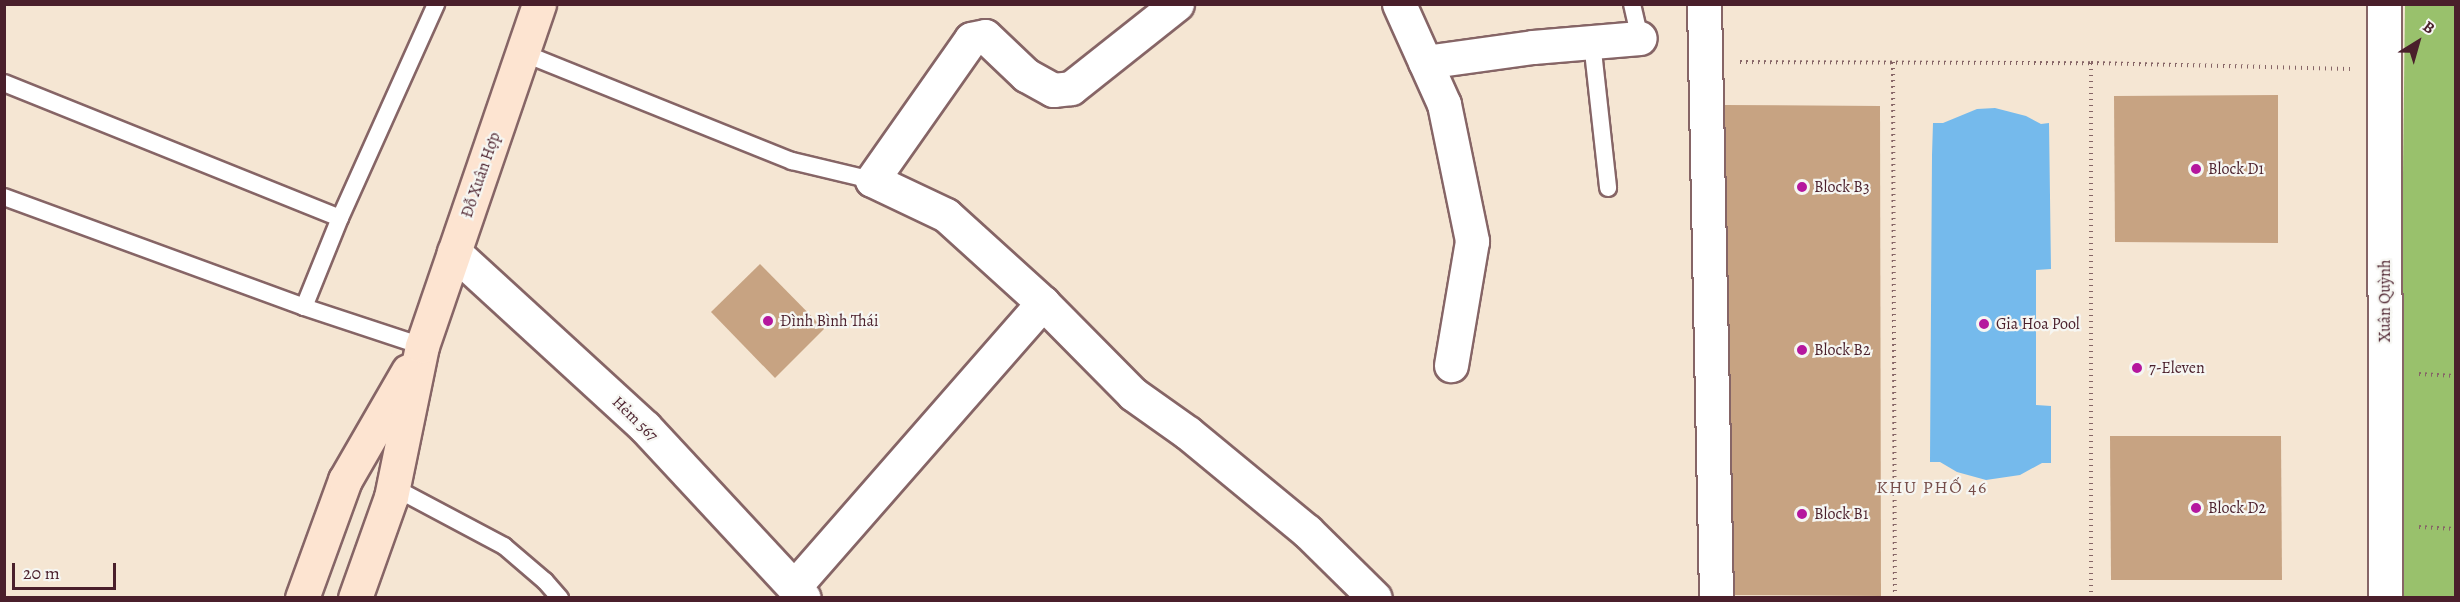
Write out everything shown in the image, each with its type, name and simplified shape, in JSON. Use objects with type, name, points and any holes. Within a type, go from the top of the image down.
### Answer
[{"type":"main road","name":"Đỗ Xuân Hợp","points":[[355,597],[393,487],[422,346],[539,4]]},
{"type":"main road","name":"Đỗ Xuân Hợp","points":[[302,594],[345,480],[422,346]]},
{"type":"street","points":[[1177,4],[1071,88],[1053,90],[1026,75],[985,36],[971,39],[872,180],[946,215],[1043,303],[1133,394],[1188,433],[1307,531],[1376,597]]},
{"type":"street","points":[[1399,4],[1444,104],[1472,241],[1451,365]]},
{"type":"street","points":[[1704,4],[1716,597]]},
{"type":"street","name":"Xuân Quỳnh","points":[[2384,4],[2385,597]]},
{"type":"street","points":[[1425,62],[1533,46],[1640,38]]},
{"type":"street","name":"Hẻm 567","points":[[454,252],[645,427],[799,592]]},
{"type":"street","points":[[799,592],[1043,303]]},
{"type":"lane","points":[[304,307],[340,218],[436,4]]},
{"type":"lane","points":[[1632,4],[1640,38]]},
{"type":"lane","points":[[1592,42],[1608,188]]},
{"type":"lane","points":[[524,53],[792,161],[872,180]]},
{"type":"lane","points":[[4,83],[340,218]]},
{"type":"lane","points":[[4,197],[304,307],[422,346]]},
{"type":"lane","points":[[393,487],[504,546],[560,597]]},
{"type":"path","points":[[1706,62],[2091,63],[2384,70]]},
{"type":"path","points":[[1893,62],[1896,597]]},
{"type":"path","points":[[2091,63],[2091,597]]},
{"type":"green space","points":[[2405,5],[2455,5],[2455,597],[2398,597]]},
{"type":"water","name":"Gia Hoa Pool","points":[[1995,108],[2026,116],[2041,124],[2049,123],[2051,269],[2036,270],[2036,405],[2051,406],[2051,463],[2042,463],[2020,475],[1986,480],[1957,472],[1940,462],[1930,462],[1932,155],[1933,123],[1943,123],[1977,109]]},
{"type":"building","name":"Block D1","points":[[2278,95],[2278,243],[2115,242],[2114,96]]},
{"type":"building","points":[[1724,105],[1880,106],[1881,596],[1724,595]]},
{"type":"building","name":"Đình Bình Thái","points":[[760,264],[824,329],[775,378],[711,312]]},
{"type":"building","name":"Block D2","points":[[2110,436],[2281,436],[2282,580],[2111,580]]},
{"type":"place","name":"Block D1","points":[[2196,169]]},
{"type":"place","name":"Block B3","points":[[1802,187]]},
{"type":"place","name":"Đình Bình Thái","points":[[768,321]]},
{"type":"place","name":"Gia Hoa Pool","points":[[1984,324]]},
{"type":"place","name":"Block B2","points":[[1802,350]]},
{"type":"place","name":"7-Eleven","points":[[2137,368]]},
{"type":"place","name":"Block D2","points":[[2196,508]]},
{"type":"place","name":"Block B1","points":[[1802,514]]},
{"type":"district","name":"KHU PHỐ 46","points":[[1932,487]]}]
